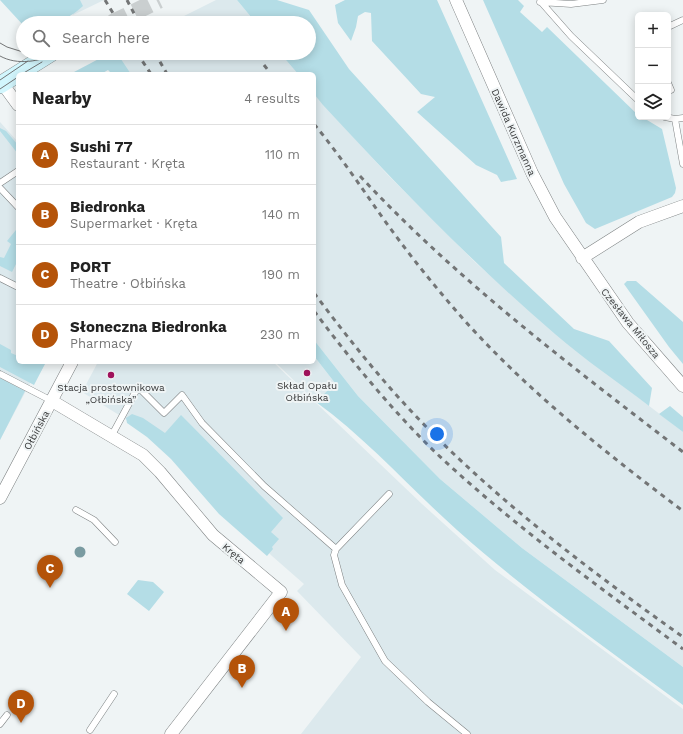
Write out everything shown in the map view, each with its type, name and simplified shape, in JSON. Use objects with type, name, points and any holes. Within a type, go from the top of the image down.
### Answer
[{"type":"street","name":"Dawida Kurzmanna","points":[[456,0],[532,173],[555,217],[582,258]]},
{"type":"street","points":[[18,72],[39,60]]},
{"type":"street","points":[[16,73],[1,82],[16,102]]},
{"type":"street","points":[[582,258],[639,222],[683,206]]},
{"type":"street","name":"Czesława Miłosza","points":[[582,258],[628,323],[683,386]]},
{"type":"street","name":"Ołbińska","points":[[0,498],[71,364]]},
{"type":"street","name":"Kręta","points":[[52,401],[112,435],[143,455],[160,472],[213,536],[281,592],[171,734]]},
{"type":"lane","points":[[539,1],[571,4],[603,0]]},
{"type":"lane","points":[[539,1],[571,36],[635,97]]},
{"type":"lane","points":[[671,26],[683,20]]},
{"type":"lane","points":[[671,118],[683,118]]},
{"type":"lane","points":[[675,119],[683,164]]},
{"type":"lane","points":[[0,183],[16,172]]},
{"type":"lane","points":[[0,188],[16,205]]},
{"type":"lane","points":[[0,278],[16,286]]},
{"type":"lane","points":[[0,374],[52,401]]},
{"type":"lane","points":[[112,435],[138,387],[164,413],[182,395],[202,423],[259,481],[336,549]]},
{"type":"lane","points":[[389,494],[336,549],[334,555],[342,585],[385,661],[428,702],[467,734]]},
{"type":"lane","points":[[76,510],[94,520],[115,542]]},
{"type":"lane","points":[[90,730],[114,694]]},
{"type":"lane","points":[[0,724],[7,715]]},
{"type":"shaded area","points":[[0,0],[80,0],[83,6],[70,16],[16,16],[16,17]]},
{"type":"shaded area","points":[[65,0],[104,0],[73,15]]},
{"type":"shaded area","points":[[216,0],[237,0],[250,16],[184,16]]},
{"type":"shaded area","points":[[237,0],[277,0],[309,10],[313,16],[250,16]]},
{"type":"shaded area","points":[[345,0],[437,0],[517,179],[501,182],[497,175],[476,165],[417,112],[435,97],[421,94],[372,41],[371,13],[365,12],[358,16],[351,41],[338,23],[335,5]]},
{"type":"shaded area","points":[[483,0],[518,0],[524,6],[520,12],[542,32],[547,27],[635,112],[635,120],[647,120],[662,129],[676,188],[672,197],[595,229],[586,223],[564,184]]},
{"type":"shaded area","points":[[316,20],[349,69],[501,237],[504,263],[574,329],[609,341],[652,388],[649,406],[566,344],[494,280],[407,194],[323,105],[316,96],[316,72],[296,72],[286,60],[316,60]]},
{"type":"shaded area","points":[[97,60],[122,60],[130,72],[110,72],[108,70],[104,72],[74,72]]},
{"type":"shaded area","points":[[122,60],[286,60],[296,72],[130,72]]},
{"type":"shaded area","points":[[316,96],[387,174],[476,263],[557,335],[683,432],[683,667],[522,548],[440,479],[358,396],[316,343]]},
{"type":"shaded area","points":[[0,122],[16,140],[16,364],[45,364],[41,371],[38,368],[0,440]]},
{"type":"shaded area","points":[[0,128],[6,131],[16,143],[16,151],[0,131]]},
{"type":"shaded area","points":[[16,230],[16,264],[12,272],[0,266],[0,257],[4,258],[11,244],[7,241]]},
{"type":"shaded area","points":[[627,281],[636,281],[683,322],[683,364],[624,284]]},
{"type":"shaded area","points":[[316,343],[358,396],[440,479],[522,548],[683,667],[683,705],[511,576],[457,530],[353,432],[316,402],[335,383],[316,359]]},
{"type":"shaded area","points":[[0,344],[11,350],[11,353],[16,355],[16,364],[45,364],[34,385],[0,367]]},
{"type":"shaded area","name":"Skład Opału Ołbińska","points":[[316,359],[335,383],[316,402],[277,364],[316,364]]},
{"type":"shaded area","points":[[97,364],[275,364],[422,504],[495,570],[683,709],[683,734],[301,734],[361,657],[297,591],[304,584],[272,556],[148,433],[82,392]]},
{"type":"shaded area","points":[[0,378],[25,391],[0,440]]},
{"type":"shaded area","points":[[670,406],[683,417],[683,432],[659,414]]},
{"type":"shaded area","points":[[132,414],[143,418],[165,433],[181,415],[283,518],[271,532],[279,539],[267,556],[219,514],[171,459],[147,437],[127,423],[126,418]]},
{"type":"shaded area","points":[[138,580],[153,582],[164,592],[149,611],[127,594]]},
{"type":"tunnel","points":[[126,16],[159,0]]},
{"type":"tram line","points":[[0,43],[16,50]]},
{"type":"tram line","points":[[0,56],[21,62],[36,60]]},
{"type":"tram line","points":[[0,80],[28,61]]},
{"type":"tram line","points":[[25,72],[42,62]]},
{"type":"tram line","points":[[0,89],[16,78]]},
{"type":"railway","points":[[105,0],[115,16]]},
{"type":"railway","points":[[127,0],[135,16]]},
{"type":"railway","points":[[142,60],[150,72]]},
{"type":"railway","points":[[159,60],[166,72]]},
{"type":"railway","points":[[264,65],[269,72]]},
{"type":"railway","points":[[316,127],[340,157],[421,269],[465,321],[542,397],[597,444],[683,511]]},
{"type":"railway","points":[[360,176],[397,214],[475,286],[557,354],[683,452]]},
{"type":"railway","points":[[316,296],[386,384],[442,443],[474,473],[577,559],[683,637]]},
{"type":"railway","points":[[316,314],[386,401],[418,435],[463,478],[556,554],[683,649]]},
{"type":"place","name":"Skład Opału Ołbińska","points":[[307,373]]},
{"type":"place","name":"Stacja prostownikowa „Ołbińska”","points":[[111,375]]},
{"type":"place","name":"PORT","points":[[50,588]]},
{"type":"place","name":"Sushi 77","points":[[286,631]]},
{"type":"place","name":"Biedronka","points":[[242,688]]},
{"type":"place","name":"Słoneczna Biedronka","points":[[21,723]]}]
